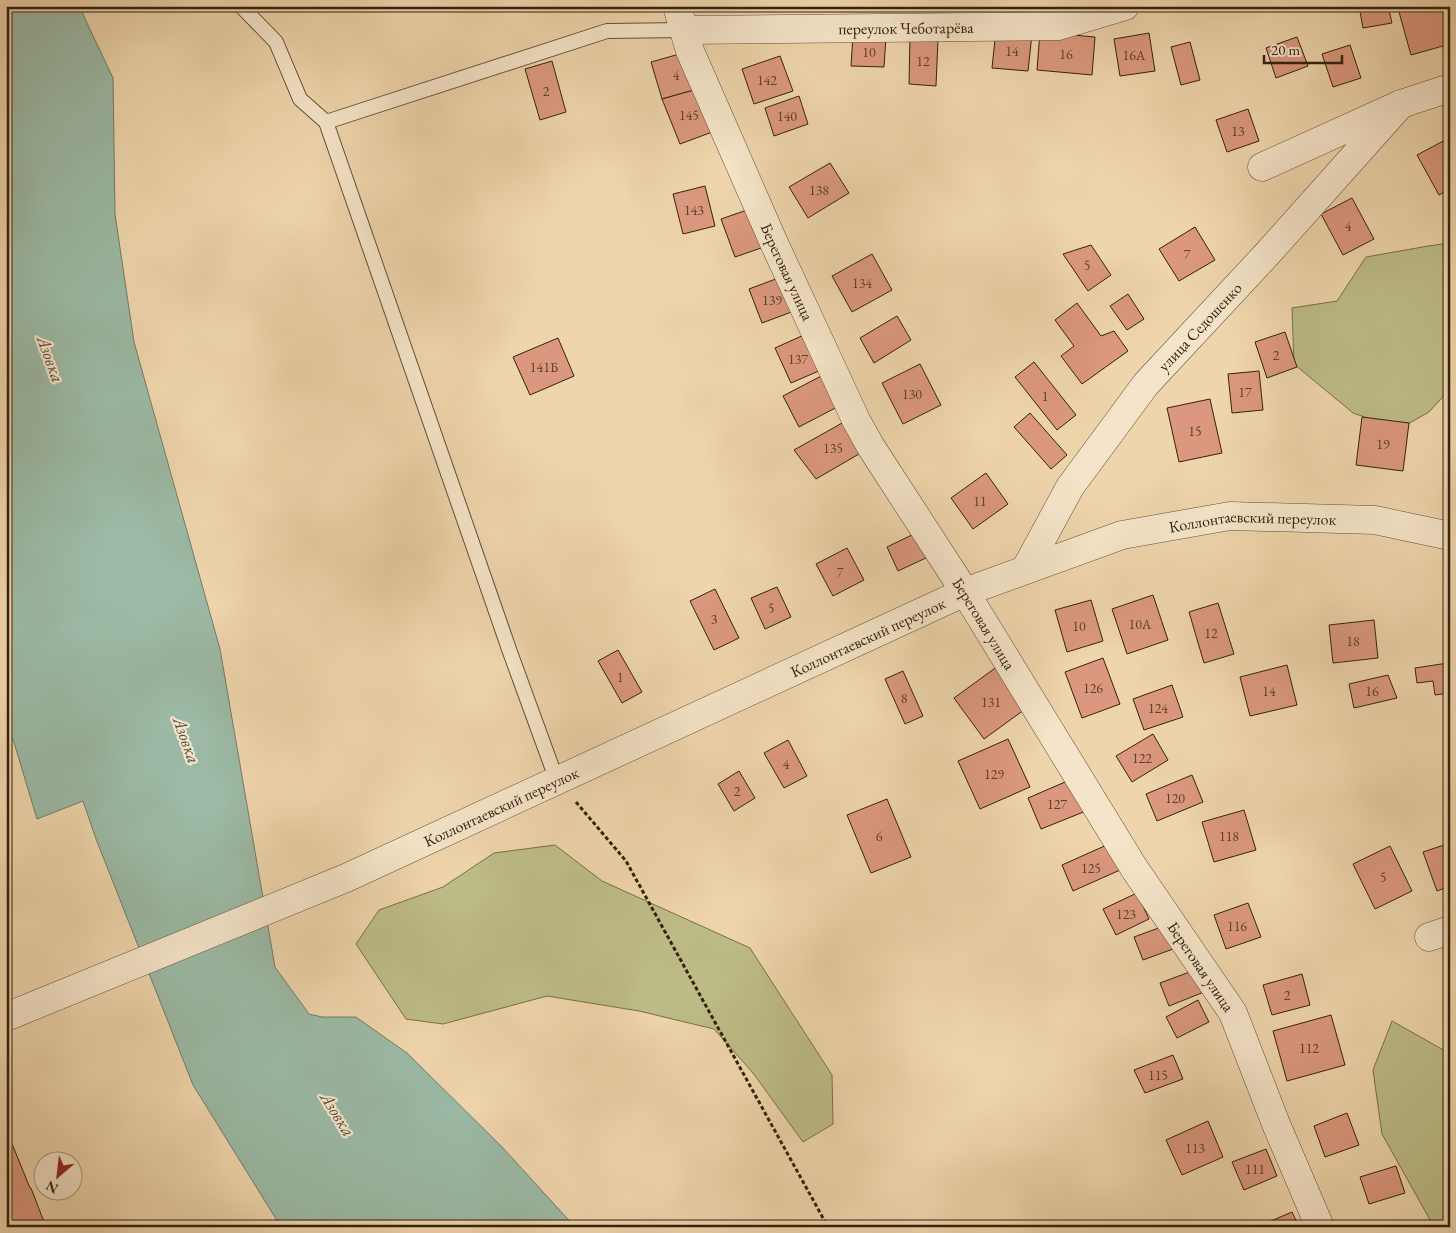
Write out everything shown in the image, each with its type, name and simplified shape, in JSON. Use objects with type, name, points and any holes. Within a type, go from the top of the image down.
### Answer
[{"type":"street","name":"переулок Чеботарёва","points":[[680,18],[1058,26],[1125,6]]},
{"type":"street","name":"Береговая улица","points":[[680,18],[690,51],[774,243],[856,420],[965,592],[1134,868],[1233,1013],[1276,1124],[1320,1227]]},
{"type":"street","points":[[1262,167],[1401,104],[1450,88]]},
{"type":"street","name":"улица Седошенко","points":[[1025,570],[1070,487],[1146,384],[1268,253],[1401,104]]},
{"type":"street","name":"Коллонтаевский переулок","points":[[6,1017],[346,878],[965,592],[1122,535],[1230,516],[1375,520],[1450,536]]},
{"type":"lane","points":[[241,6],[276,42],[300,100],[326,122],[557,781]]},
{"type":"lane","points":[[326,122],[607,31],[680,18]]},
{"type":"path","points":[[557,781],[626,861],[828,1227]]},
{"type":"shaded area","points":[[1450,243],[1450,389],[1429,412],[1399,429],[1353,413],[1294,364],[1292,308],[1337,301],[1366,257]]},
{"type":"shaded area","points":[[555,845],[602,881],[750,948],[832,1075],[833,1124],[803,1142],[753,1073],[714,1029],[639,1011],[547,996],[443,1024],[406,1019],[356,944],[379,910],[443,887],[494,853]]},
{"type":"shaded area","points":[[1392,1021],[1447,1052],[1450,1058],[1450,1227],[1434,1227],[1382,1134],[1373,1070]]},
{"type":"water","name":"Азовка","points":[[6,6],[79,6],[113,78],[115,214],[134,342],[220,649],[275,967],[309,1014],[322,1017],[356,1017],[407,1053],[502,1147],[575,1227],[281,1227],[193,1085],[96,839],[83,801],[37,819],[6,716]]},
{"type":"building","points":[[1359,6],[1388,6],[1392,23],[1363,28]]},
{"type":"building","points":[[1420,6],[1442,6],[1450,34],[1450,44],[1411,55],[1399,12]]},
{"type":"building","points":[[996,30],[1032,34],[1028,71],[992,68]]},
{"type":"building","points":[[1040,32],[1095,37],[1092,75],[1037,70]]},
{"type":"building","points":[[1149,33],[1155,71],[1120,76],[1114,39]]},
{"type":"building","points":[[853,35],[886,37],[884,67],[851,66]]},
{"type":"building","points":[[910,36],[938,39],[936,86],[909,84]]},
{"type":"building","points":[[1297,37],[1308,66],[1276,78],[1266,48]]},
{"type":"building","points":[[1190,42],[1200,80],[1181,85],[1171,47]]},
{"type":"building","points":[[1350,45],[1361,78],[1333,87],[1322,54]]},
{"type":"building","points":[[690,51],[701,88],[662,99],[651,62]]},
{"type":"building","points":[[780,56],[793,91],[754,104],[742,69]]},
{"type":"building","points":[[552,61],[566,112],[540,120],[525,69]]},
{"type":"building","points":[[701,88],[715,131],[680,144],[662,99]]},
{"type":"building","points":[[799,96],[808,124],[774,136],[765,108]]},
{"type":"building","points":[[1248,109],[1259,141],[1227,152],[1216,120]]},
{"type":"building","points":[[1447,139],[1450,145],[1450,189],[1439,195],[1417,155]]},
{"type":"building","points":[[830,163],[849,193],[808,218],[789,187]]},
{"type":"building","points":[[705,186],[715,226],[683,234],[673,194]]},
{"type":"building","points":[[1352,198],[1374,239],[1343,255],[1321,214]]},
{"type":"building","points":[[750,209],[764,247],[735,257],[721,219]]},
{"type":"building","points":[[1195,227],[1215,260],[1179,281],[1159,249]]},
{"type":"building","points":[[1091,245],[1111,275],[1088,291],[1063,254]]},
{"type":"building","points":[[872,254],[892,290],[852,312],[832,276]]},
{"type":"building","points":[[781,277],[794,311],[762,323],[749,289]]},
{"type":"building","points":[[1128,294],[1144,319],[1127,330],[1110,306]]},
{"type":"building","points":[[1077,303],[1101,336],[1114,331],[1128,351],[1082,384],[1061,356],[1074,346],[1055,320]]},
{"type":"building","points":[[897,316],[911,340],[874,363],[860,338]]},
{"type":"building","points":[[1285,332],[1297,367],[1267,378],[1255,342]]},
{"type":"building","points":[[806,334],[821,370],[791,383],[775,348]]},
{"type":"building","points":[[558,338],[574,376],[530,395],[513,357]]},
{"type":"building","points":[[1034,362],[1076,415],[1057,430],[1015,377]]},
{"type":"building","points":[[920,364],[941,405],[903,424],[882,383]]},
{"type":"building","points":[[1259,371],[1263,410],[1232,413],[1228,374]]},
{"type":"building","points":[[825,374],[841,405],[799,427],[783,396]]},
{"type":"building","points":[[1210,399],[1222,453],[1179,462],[1167,408]]},
{"type":"building","points":[[1030,413],[1067,455],[1051,469],[1014,427]]},
{"type":"building","points":[[1362,417],[1409,423],[1403,471],[1356,465]]},
{"type":"building","points":[[851,418],[871,447],[816,479],[794,450]]},
{"type":"building","points":[[986,473],[1008,504],[973,529],[951,498]]},
{"type":"building","points":[[916,533],[928,557],[898,571],[887,547]]},
{"type":"building","points":[[847,548],[864,580],[833,596],[816,564]]},
{"type":"building","points":[[777,587],[791,617],[765,629],[751,598]]},
{"type":"building","points":[[715,589],[739,638],[714,650],[690,601]]},
{"type":"building","points":[[1153,595],[1168,640],[1127,654],[1112,609]]},
{"type":"building","points":[[1091,600],[1103,641],[1067,652],[1055,610]]},
{"type":"building","points":[[1218,603],[1234,654],[1204,663],[1189,612]]},
{"type":"building","points":[[1374,620],[1378,658],[1333,663],[1329,625]]},
{"type":"building","points":[[618,650],[642,692],[622,703],[598,661]]},
{"type":"building","points":[[1103,658],[1120,704],[1082,718],[1065,672]]},
{"type":"building","points":[[1448,663],[1450,693],[1435,695],[1433,681],[1417,683],[1415,668]]},
{"type":"building","points":[[1287,665],[1297,705],[1250,716],[1240,677]]},
{"type":"building","points":[[998,666],[1028,707],[984,739],[954,698]]},
{"type":"building","points":[[903,671],[923,716],[905,724],[885,679]]},
{"type":"building","points":[[1388,675],[1397,698],[1354,708],[1349,684]]},
{"type":"building","points":[[1172,685],[1183,717],[1144,730],[1133,699]]},
{"type":"building","points":[[1153,734],[1168,760],[1132,782],[1116,756]]},
{"type":"building","points":[[1008,739],[1030,787],[980,809],[958,761]]},
{"type":"building","points":[[788,740],[807,776],[784,788],[764,753]]},
{"type":"building","points":[[739,771],[755,798],[734,811],[718,784]]},
{"type":"building","points":[[1192,775],[1203,802],[1157,821],[1146,794]]},
{"type":"building","points":[[1072,779],[1086,811],[1041,829],[1028,798]]},
{"type":"building","points":[[887,799],[911,857],[871,873],[847,815]]},
{"type":"building","points":[[1244,810],[1256,850],[1214,862],[1202,822]]},
{"type":"building","points":[[1109,844],[1120,870],[1073,891],[1062,865]]},
{"type":"building","points":[[1447,844],[1450,852],[1450,886],[1437,891],[1423,852]]},
{"type":"building","points":[[1390,846],[1412,891],[1375,909],[1353,864]]},
{"type":"building","points":[[1137,893],[1149,919],[1116,935],[1103,909]]},
{"type":"building","points":[[1248,903],[1261,937],[1226,949],[1214,915]]},
{"type":"building","points":[[1164,926],[1173,949],[1143,960],[1134,937]]},
{"type":"building","points":[[1195,970],[1204,992],[1169,1006],[1160,983]]},
{"type":"building","points":[[1302,974],[1310,1005],[1272,1015],[1263,985]]},
{"type":"building","points":[[1198,1000],[1209,1022],[1177,1038],[1166,1017]]},
{"type":"building","points":[[1331,1015],[1345,1065],[1287,1081],[1273,1031]]},
{"type":"building","points":[[1173,1055],[1183,1079],[1145,1093],[1134,1070]]},
{"type":"building","points":[[1347,1113],[1359,1145],[1325,1157],[1314,1126]]},
{"type":"building","points":[[1208,1121],[1223,1157],[1182,1175],[1166,1140]]},
{"type":"building","points":[[6,1129],[32,1191],[32,1200],[36,1200],[46,1227],[6,1227]]},
{"type":"building","points":[[1266,1149],[1277,1176],[1244,1190],[1232,1162]]},
{"type":"building","points":[[1396,1166],[1405,1193],[1369,1204],[1360,1177]]},
{"type":"building","points":[[1292,1212],[1299,1227],[1257,1227]]}]
